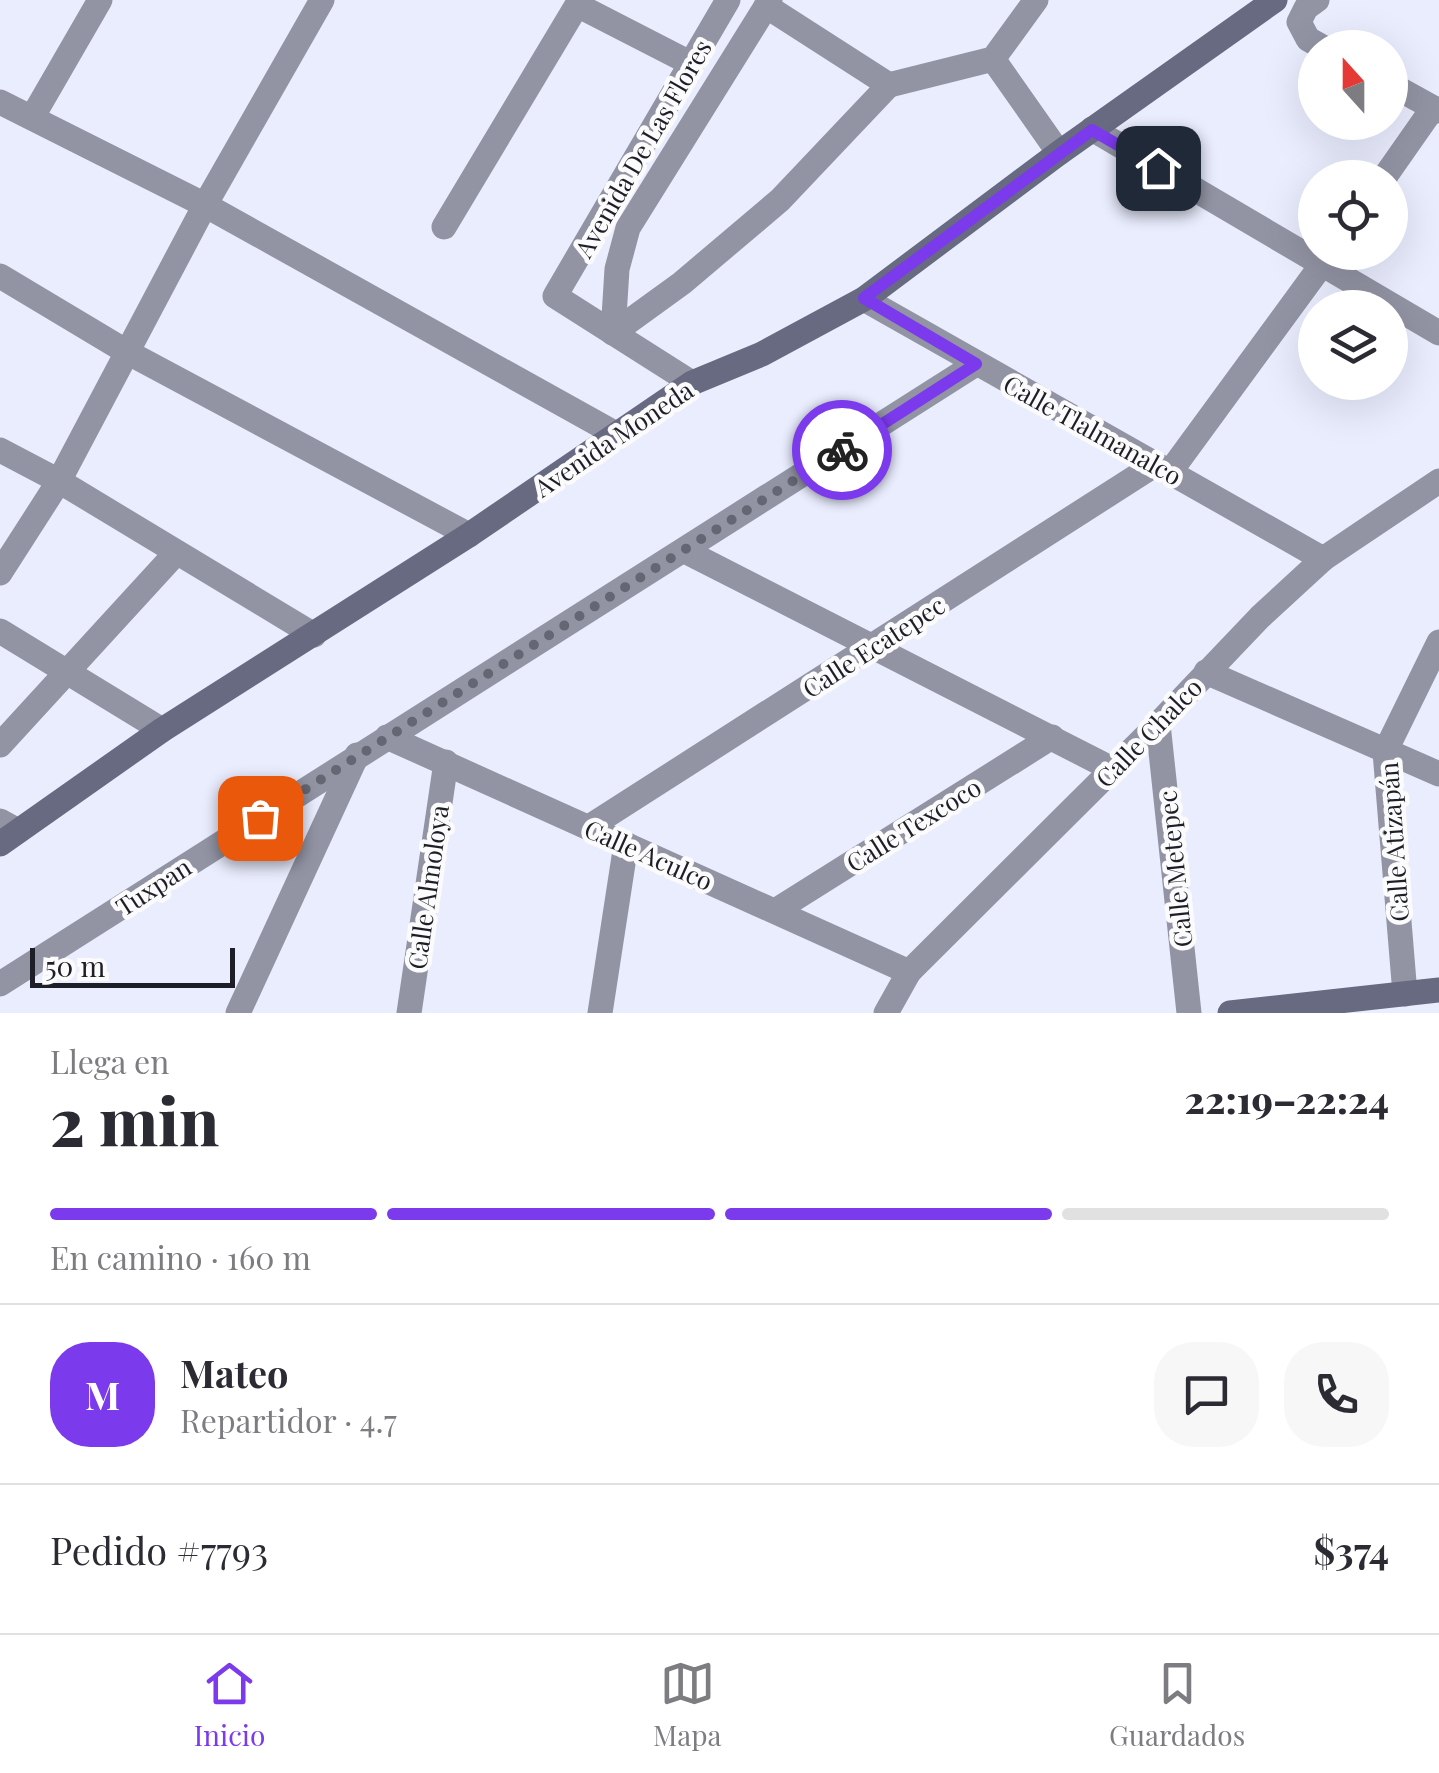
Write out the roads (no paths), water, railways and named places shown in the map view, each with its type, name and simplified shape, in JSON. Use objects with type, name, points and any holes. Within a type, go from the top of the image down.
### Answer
[{"type":"main road","name":"Avenida Moneda","points":[[6,832],[469,535],[692,383],[762,354],[864,298],[1058,153],[1275,0]]},
{"type":"main road","points":[[1230,1013],[1439,990]]},
{"type":"street","points":[[33,116],[100,0]]},
{"type":"street","points":[[0,573],[60,481],[205,205],[322,0]]},
{"type":"street","points":[[613,333],[682,283],[780,200],[889,85],[993,60],[1036,0]]},
{"type":"street","points":[[1303,30],[1299,22],[1306,8],[1317,0]]},
{"type":"street","points":[[613,333],[617,269],[628,228],[768,3],[889,85]]},
{"type":"street","points":[[444,228],[576,5],[692,64]]},
{"type":"street","points":[[723,9],[750,32]]},
{"type":"street","name":"Avenida De Las Flores","points":[[613,333],[555,296],[723,9]]},
{"type":"street","points":[[993,60],[1058,153]]},
{"type":"street","points":[[1398,160],[1436,109],[1408,94]]},
{"type":"street","points":[[0,102],[205,205],[616,434]]},
{"type":"street","points":[[1092,130],[1298,242]]},
{"type":"street","name":"Calle Ecatepec","points":[[589,827],[1162,468],[1318,270]]},
{"type":"street","points":[[1345,270],[1439,333]]},
{"type":"street","points":[[0,276],[127,352],[469,535]]},
{"type":"street","name":"Calle Tlalmanalco","points":[[864,298],[1323,559]]},
{"type":"street","points":[[613,333],[692,383]]},
{"type":"street","name":"Tuxpan","points":[[0,984],[976,364]]},
{"type":"street","points":[[0,450],[60,481],[314,636]]},
{"type":"street","name":"Calle Chalco","points":[[886,1013],[909,972],[1323,559],[1439,481]]},
{"type":"street","points":[[686,551],[1112,769]]},
{"type":"street","points":[[0,745],[176,554]]},
{"type":"street","points":[[0,631],[162,730]]},
{"type":"street","name":"Calle Atizapán","points":[[1405,994],[1385,752],[1439,642]]},
{"type":"street","points":[[1206,672],[1439,774]]},
{"type":"street","name":"Calle Metepec","points":[[1158,724],[1189,1013]]},
{"type":"street","name":"Calle Aculco","points":[[387,738],[909,972]]},
{"type":"street","name":"Calle Texcoco","points":[[775,911],[1052,738]]},
{"type":"street","points":[[238,1013],[357,755]]},
{"type":"street","name":"Calle Almoloya","points":[[408,1013],[446,762]]},
{"type":"street","points":[[600,1013],[626,844]]}]
